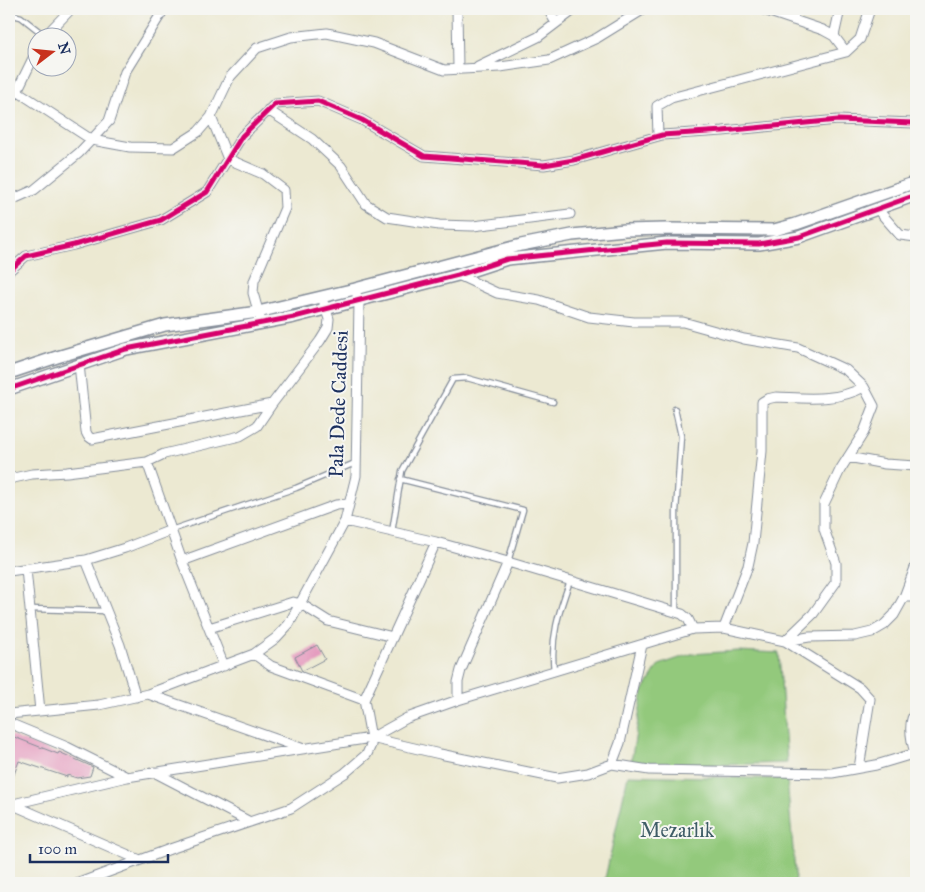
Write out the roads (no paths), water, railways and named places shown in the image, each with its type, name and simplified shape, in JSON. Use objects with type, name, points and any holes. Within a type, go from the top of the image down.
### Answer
[{"type":"street","points":[[51,28],[71,9]]},
{"type":"street","points":[[9,201],[34,190],[79,153],[109,121],[126,72],[164,9]]},
{"type":"street","points":[[457,9],[458,69]]},
{"type":"street","points":[[548,9],[556,23]]},
{"type":"street","points":[[474,68],[538,37],[575,9]]},
{"type":"street","points":[[17,91],[92,140],[130,146],[173,148],[198,132],[211,117],[230,77],[257,48],[291,37],[327,33],[374,43],[444,70],[500,67],[549,60],[597,38],[644,9]]},
{"type":"street","points":[[761,9],[834,36],[846,52]]},
{"type":"street","points":[[793,20],[795,9]]},
{"type":"street","points":[[834,36],[840,9]]},
{"type":"street","points":[[658,136],[657,106],[671,98],[846,52],[860,40],[870,9]]},
{"type":"street","points":[[9,101],[17,91],[28,68]]},
{"type":"street","points":[[9,270],[26,256],[74,245],[161,220],[207,192],[242,136],[275,104],[318,101],[362,120],[424,156],[544,165],[574,160],[658,136],[838,120],[913,124],[916,122]]},
{"type":"street","points":[[268,110],[312,139],[341,166],[366,204],[387,216],[440,225],[473,226],[570,214]]},
{"type":"street","points":[[211,117],[228,159],[263,174],[284,190],[284,208],[254,281],[254,293],[261,324]]},
{"type":"street","points":[[9,373],[166,325],[258,312],[355,289],[521,245],[572,235],[625,230],[666,228],[774,230],[916,182]]},
{"type":"street","points":[[9,389],[126,349],[261,324],[326,309],[458,275],[507,259],[667,243],[759,244],[799,237],[916,195]]},
{"type":"street","points":[[878,210],[900,235],[916,237]]},
{"type":"street","points":[[458,275],[497,293],[539,300],[589,317],[634,322],[683,322],[744,339],[798,348],[846,370],[864,388],[874,406],[864,432],[840,470],[824,504],[824,529],[836,563],[836,582],[813,614],[785,641]]},
{"type":"street","name":"Pala Dede Caddesi","points":[[9,714],[99,705],[148,694],[254,654],[276,638],[289,624],[346,521],[356,476],[359,301],[355,289]]},
{"type":"street","points":[[9,480],[32,474],[67,472],[147,462],[164,454],[240,436],[257,426],[328,328],[328,319],[322,296]]},
{"type":"street","points":[[79,364],[86,432],[92,439],[272,404]]},
{"type":"street","points":[[724,628],[748,566],[753,543],[762,451],[762,402],[776,397],[836,398],[864,388]]},
{"type":"street","points":[[848,457],[885,464],[916,466]]},
{"type":"street","points":[[147,462],[182,561],[224,666]]},
{"type":"street","points":[[182,561],[332,506],[349,504]]},
{"type":"street","points":[[346,521],[436,542],[676,612],[688,619],[693,629]]},
{"type":"street","points":[[9,571],[86,560],[126,548],[171,530]]},
{"type":"street","points":[[79,883],[291,808],[345,773],[367,754],[371,745],[371,738],[364,700],[436,542]]},
{"type":"street","points":[[86,560],[107,611],[136,697]]},
{"type":"street","points":[[458,700],[458,682],[461,670],[508,562]]},
{"type":"street","points":[[785,641],[809,637],[855,636],[872,632],[894,615],[904,597],[916,565]]},
{"type":"street","points":[[26,569],[40,711]]},
{"type":"street","points":[[904,597],[916,597]]},
{"type":"street","points":[[209,628],[290,602],[301,604],[328,621],[393,637]]},
{"type":"street","points":[[10,804],[154,772],[371,738],[407,718],[458,700],[693,629],[724,628],[785,641],[860,688],[870,699],[859,768]]},
{"type":"street","points":[[612,764],[620,743],[642,645]]},
{"type":"street","points":[[254,654],[271,666],[364,700]]},
{"type":"street","points":[[148,694],[302,748]]},
{"type":"street","points":[[371,738],[557,778],[588,773],[612,764],[648,770],[832,773],[876,765],[916,753],[912,740],[911,726],[916,711]]},
{"type":"street","points":[[9,723],[67,747],[127,777]]},
{"type":"street","points":[[154,772],[250,822]]},
{"type":"street","points":[[10,804],[140,860]]},
{"type":"lane","points":[[9,14],[21,17],[34,28]]},
{"type":"lane","points":[[392,532],[402,471],[453,378],[467,378],[553,402]]},
{"type":"lane","points":[[675,409],[681,436],[676,512],[676,612]]},
{"type":"lane","points":[[171,530],[296,488],[356,463]]},
{"type":"lane","points":[[400,479],[523,510],[508,562]]},
{"type":"lane","points":[[554,671],[552,648],[555,625],[571,580]]},
{"type":"lane","points":[[30,609],[107,611]]},
{"type":"park label","name":"Mezarlık","points":[[677,830]]}]
